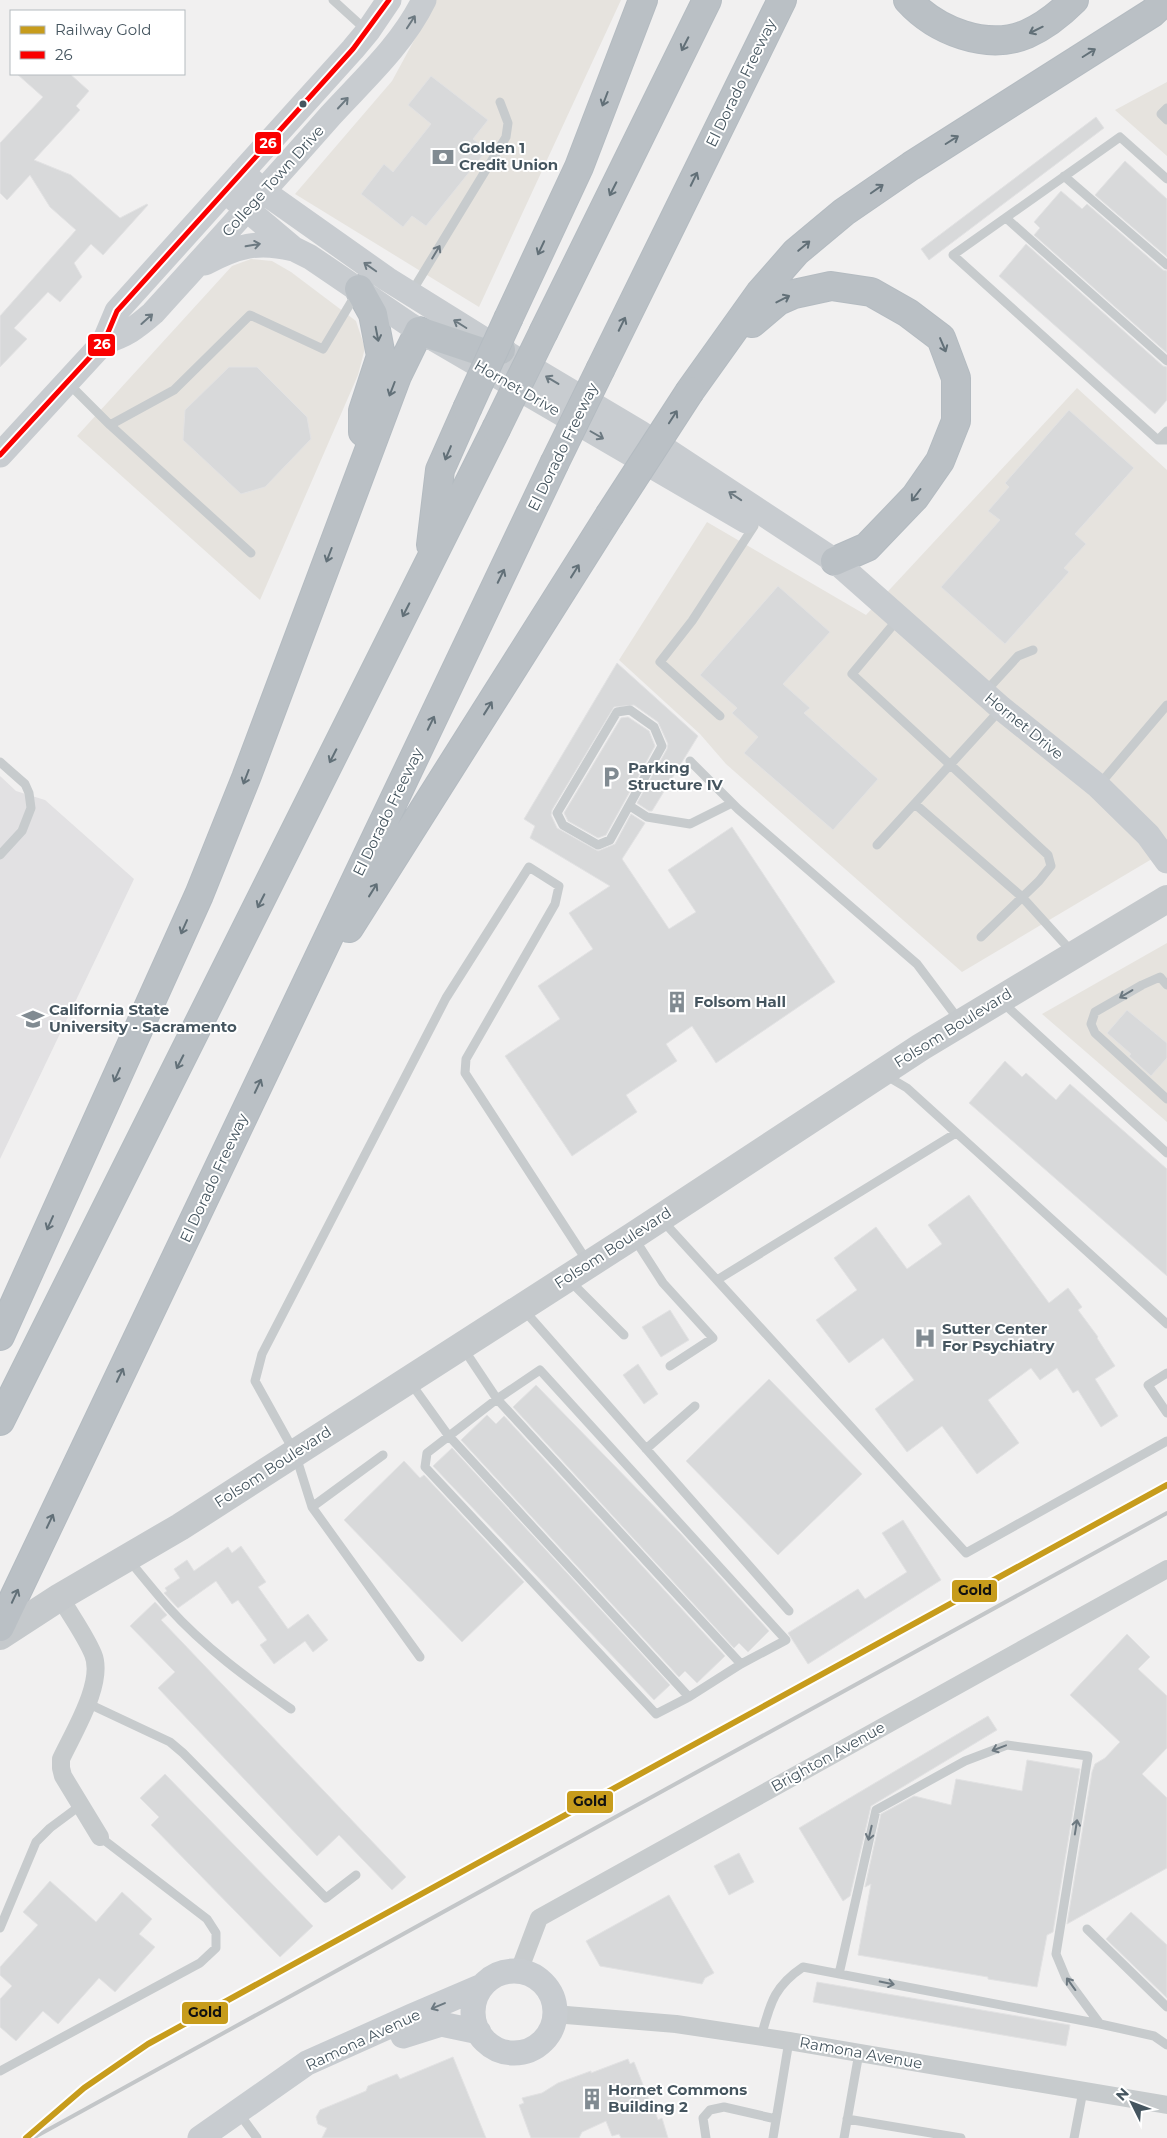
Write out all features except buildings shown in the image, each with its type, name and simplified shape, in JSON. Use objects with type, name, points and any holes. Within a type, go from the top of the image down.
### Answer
[{"type":"highway","points":[[428,567],[440,470],[579,167],[643,0]]},
{"type":"highway","points":[[0,1421],[428,567],[707,0]]},
{"type":"highway","name":"El Dorado Freeway","points":[[0,1626],[554,464],[782,0]]},
{"type":"highway","points":[[908,0],[928,19],[949,30],[968,37],[1007,39],[1025,35],[1044,26],[1074,0]]},
{"type":"highway","points":[[282,1035],[609,516],[707,365],[760,293],[796,252],[844,212],[910,166],[1162,7]]},
{"type":"highway","points":[[707,365],[778,301],[794,294],[830,286],[871,292],[908,313],[941,338],[956,378],[956,421],[940,461],[916,497],[868,547],[834,561]]},
{"type":"highway","points":[[359,290],[373,314],[381,356],[363,412],[364,464]]},
{"type":"highway","points":[[0,1336],[199,895],[246,778],[397,376],[419,331],[482,352],[501,350]]},
{"type":"main road","name":"Folsom Boulevard","points":[[0,1636],[180,1527],[633,1236],[881,1072],[998,999],[1167,899]]},
{"type":"street","name":"College Town Drive","points":[[0,455],[104,342],[117,311],[368,31],[389,0]]},
{"type":"street","name":"College Town Drive","points":[[104,342],[135,330],[153,313],[381,61],[409,25],[424,0]]},
{"type":"street","name":"Hornet Drive","points":[[242,172],[256,201],[294,249],[310,257],[419,331],[873,597]]},
{"type":"street","name":"Hornet Drive","points":[[225,191],[256,201],[411,293],[501,350],[638,432],[834,561],[993,701],[1098,786],[1148,835],[1167,861]]},
{"type":"street","points":[[192,270],[224,252],[248,245],[263,243],[294,249]]},
{"type":"street","name":"Brighton Avenue","points":[[519,1971],[539,1918],[1166,1571]]},
{"type":"street","points":[[60,1598],[94,1655],[97,1671],[95,1685],[61,1759],[61,1768],[63,1776],[100,1836]]},
{"type":"street","points":[[482,1986],[476,1998],[473,2011],[475,2024],[479,2032],[490,2046],[502,2052],[528,2051],[540,2044],[549,2034],[555,2007],[551,1994],[543,1983],[532,1975],[519,1971]]},
{"type":"street","name":"Ramona Avenue","points":[[200,2138],[247,2124],[307,2063],[482,1986],[493,1977],[505,1972],[519,1971]]},
{"type":"street","name":"Ramona Avenue","points":[[554,2014],[676,2024],[789,2041],[1167,2105]]},
{"type":"street","name":"Ramona Avenue","points":[[223,2138],[247,2124],[296,2088],[414,2031],[441,2024],[479,2032]]},
{"type":"lane","points":[[333,0],[368,31]]},
{"type":"lane","points":[[411,293],[506,136],[508,122],[500,102]]},
{"type":"lane","points":[[1167,108],[1161,114],[1167,120]]},
{"type":"lane","points":[[1167,179],[1120,137],[953,256],[1163,440],[1167,431]]},
{"type":"lane","points":[[1064,176],[1167,265]]},
{"type":"lane","points":[[1006,218],[1167,361]]},
{"type":"lane","points":[[110,425],[174,390],[250,315],[322,349],[359,290]]},
{"type":"lane","points":[[67,382],[110,425],[251,553]]},
{"type":"lane","points":[[720,716],[660,662],[692,621],[754,526]]},
{"type":"lane","points":[[898,619],[852,674],[1048,855],[1051,866],[1022,898],[981,937]]},
{"type":"lane","points":[[878,845],[950,765],[993,701],[1018,656],[1033,650]]},
{"type":"lane","points":[[1098,786],[1167,705]]},
{"type":"lane","points":[[630,710],[654,727],[662,746],[630,806],[610,840],[598,845],[563,825],[557,813],[617,712],[630,710]]},
{"type":"lane","points":[[690,761],[732,803],[917,964],[961,1022]]},
{"type":"lane","points":[[0,762],[25,784],[30,793],[31,808],[22,831],[0,855]]},
{"type":"lane","points":[[630,806],[647,817],[690,824],[732,803]]},
{"type":"lane","points":[[915,804],[1022,898],[1074,954]]},
{"type":"lane","points":[[420,1658],[312,1507],[295,1453],[256,1381],[262,1354],[446,998],[529,867],[559,886],[555,904],[466,1059],[466,1073],[578,1271],[624,1335]]},
{"type":"lane","points":[[1167,984],[1160,977],[1142,985],[1095,1012],[1091,1024],[1095,1033],[1167,1099]]},
{"type":"lane","points":[[998,999],[1167,1152]]},
{"type":"lane","points":[[881,1072],[907,1088],[1167,1324]]},
{"type":"lane","points":[[717,1280],[956,1133]]},
{"type":"lane","points":[[660,1218],[966,1553],[1167,1441]]},
{"type":"lane","points":[[633,1236],[663,1283],[713,1338],[670,1366]]},
{"type":"lane","points":[[521,1307],[790,1611]]},
{"type":"lane","points":[[462,1346],[497,1399],[741,1664]]},
{"type":"lane","points":[[540,1370],[786,1640],[741,1664],[689,1697],[656,1714],[425,1467],[427,1453],[448,1436],[497,1399],[540,1370]]},
{"type":"lane","points":[[1167,1373],[1148,1385],[1167,1413]]},
{"type":"lane","points":[[408,1380],[448,1436],[689,1697]]},
{"type":"lane","points":[[646,1449],[696,1406]]},
{"type":"lane","points":[[312,1507],[383,1455]]},
{"type":"lane","points":[[127,1558],[169,1608],[198,1637],[261,1688],[291,1708]]},
{"type":"lane","points":[[87,1703],[170,1742],[184,1753],[326,1898],[356,1875]]},
{"type":"lane","points":[[839,1974],[876,1810],[965,1761],[1007,1745],[1088,1756],[1056,1954],[1066,1978],[1100,2024]]},
{"type":"lane","points":[[0,1928],[36,1842],[50,1828],[81,1806]]},
{"type":"lane","points":[[0,2071],[200,1963],[216,1948],[216,1933],[207,1919],[100,1836]]},
{"type":"lane","points":[[1087,1929],[1167,2007]]},
{"type":"lane","points":[[761,2037],[773,1997],[787,1977],[803,1967],[1100,2024],[1154,2036],[1167,2045]]},
{"type":"lane","points":[[773,2138],[789,2041]]},
{"type":"lane","points":[[844,2138],[859,2053]]},
{"type":"lane","points":[[1074,2138],[1082,2091]]},
{"type":"lane","points":[[706,2138],[703,2118],[710,2110],[724,2107],[776,2119]]},
{"type":"lane","points":[[847,2119],[961,2138]]},
{"type":"shaded area","points":[[436,0],[621,0],[479,307],[295,194],[392,81]]},
{"type":"shaded area","points":[[1167,82],[1167,156],[1115,110]]},
{"type":"shaded area","points":[[251,259],[272,261],[291,272],[356,321],[365,348],[358,375],[260,600],[77,436],[232,266]]},
{"type":"shaded area","points":[[1077,388],[1167,470],[1167,850],[962,972],[726,764],[700,734],[619,660],[707,522],[866,615]]},
{"type":"shaded area","name":"California State University - Sacramento","points":[[0,776],[16,791],[45,800],[134,879],[0,1159]]},
{"type":"shaded area","points":[[1167,943],[1167,1122],[1042,1014]]},
{"type":"railway","points":[[33,2138],[1167,1513]]},
{"type":"rail line","name":"Gold","points":[[26,2138],[84,2088],[148,2044],[1167,1485]]},
{"type":"transit line","name":"26","points":[[0,455],[104,342],[117,311],[353,49],[389,0]]},
{"type":"place","name":"Golden 1 Credit Union","points":[[443,157]]},
{"type":"place","name":"Parking Structure IV","points":[[611,777]]},
{"type":"place","name":"Folsom Hall","points":[[677,1002]]},
{"type":"place","name":"California State University - Sacramento","points":[[33,1019]]},
{"type":"place","name":"Sutter Center For Psychiatry","points":[[925,1338]]},
{"type":"place","name":"Hornet Commons Building 2","points":[[592,2099]]}]
